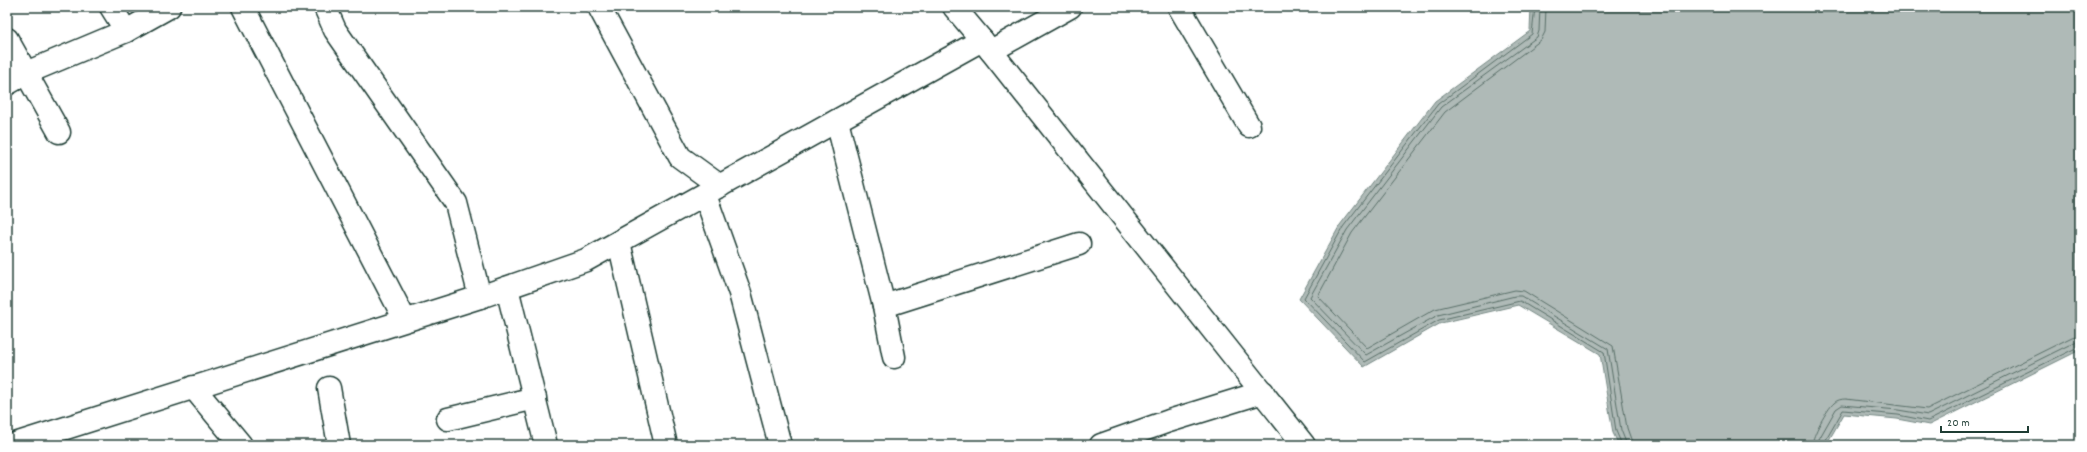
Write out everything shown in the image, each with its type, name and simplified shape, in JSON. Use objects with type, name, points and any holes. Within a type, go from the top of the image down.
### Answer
[{"type":"street","points":[[111,7],[126,31]]},
{"type":"street","points":[[7,84],[26,73],[126,31],[169,7]]},
{"type":"street","points":[[242,7],[406,320]]},
{"type":"street","points":[[325,7],[335,30],[456,203],[480,297]]},
{"type":"street","points":[[599,7],[680,156],[712,190],[780,445]]},
{"type":"street","points":[[954,7],[987,46],[1304,445]]},
{"type":"street","points":[[12,445],[480,297],[586,260],[837,121],[987,46],[1070,7]]},
{"type":"street","points":[[1179,7],[1249,126]]},
{"type":"street","points":[[7,38],[59,132]]},
{"type":"street","points":[[837,121],[884,306],[894,357]]},
{"type":"street","points":[[619,242],[666,445]]},
{"type":"street","points":[[884,306],[1079,244]]},
{"type":"street","points":[[507,288],[546,445]]},
{"type":"street","points":[[193,388],[241,445]]},
{"type":"street","points":[[329,388],[338,445]]},
{"type":"street","points":[[1101,445],[1169,421],[1263,392]]},
{"type":"street","points":[[448,419],[535,398]]},
{"type":"water","points":[[1531,7],[2080,7],[2080,350],[1929,425],[1897,419],[1844,414],[1826,445],[1619,445],[1613,433],[1600,354],[1518,305],[1441,323],[1364,367],[1299,299],[1340,225],[1435,101],[1530,31]]}]
